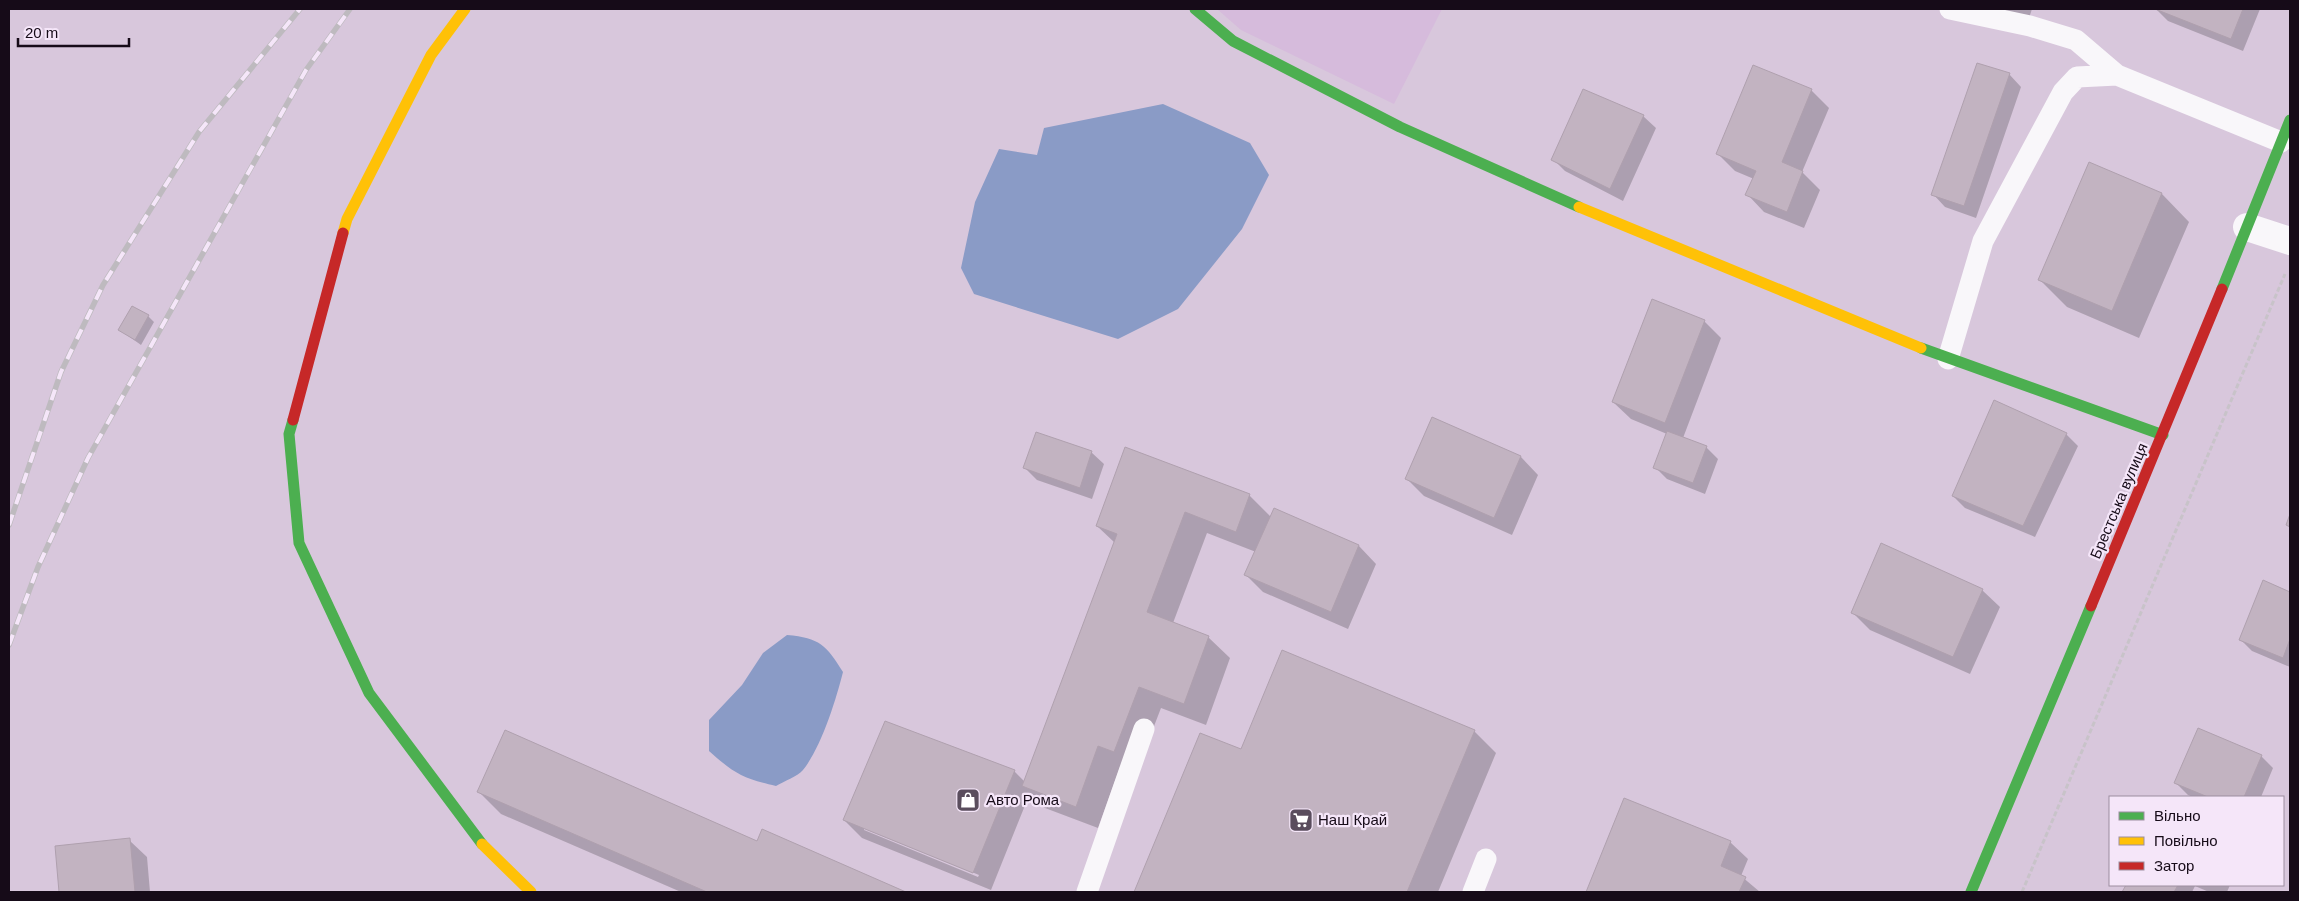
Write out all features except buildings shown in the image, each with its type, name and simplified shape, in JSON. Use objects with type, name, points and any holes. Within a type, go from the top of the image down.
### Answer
[{"type":"main road","points":[[465,9],[431,55],[347,219],[289,434],[299,543],[369,693],[480,842],[531,892]]},
{"type":"main road","points":[[1195,9],[1233,41],[1400,127],[1598,216],[1948,359],[2163,435]]},
{"type":"main road","name":"Брестська вулиця","points":[[1971,892],[2163,435],[2290,120]]},
{"type":"street","points":[[2247,227],[2290,241]]},
{"type":"lane","points":[[1950,9],[2030,26],[2076,40],[2117,75],[2281,142]]},
{"type":"lane","points":[[1948,359],[1982,241],[2063,92],[2078,77],[2117,75]]},
{"type":"lane","points":[[1087,892],[1144,729]]},
{"type":"lane","points":[[1473,892],[1486,859]]},
{"type":"path","points":[[2022,892],[2286,271]]},
{"type":"shaded area","points":[[1217,9],[1442,9],[1394,104],[1241,30]]},
{"type":"water","points":[[1163,104],[1250,143],[1269,175],[1242,229],[1178,309],[1118,339],[974,294],[961,268],[975,202],[999,149],[1037,155],[1044,128]]},
{"type":"water","points":[[787,635],[807,638],[821,644],[832,655],[843,672],[827,723],[810,761],[794,777],[776,786],[740,774],[709,751],[709,720],[742,685],[763,653]]},
{"type":"railway","points":[[9,525],[61,372],[103,285],[199,132],[300,9]]},
{"type":"railway","points":[[9,645],[38,567],[88,458],[306,70],[350,9]]},
{"type":"traffic: fast","points":[[1195,9],[1233,41],[1400,127],[1579,207]]},
{"type":"traffic: fast","points":[[2222,289],[2290,120]]},
{"type":"traffic: fast","points":[[1921,348],[2163,435]]},
{"type":"traffic: fast","points":[[293,420],[289,434],[299,543],[369,693],[482,844]]},
{"type":"traffic: fast","points":[[1971,892],[2091,606]]},
{"type":"traffic: slow","points":[[343,233],[347,219],[431,55],[465,9]]},
{"type":"traffic: slow","points":[[1579,207],[1921,348]]},
{"type":"traffic: slow","points":[[482,844],[531,892]]},
{"type":"traffic: jam","points":[[293,420],[343,233]]},
{"type":"traffic: jam","points":[[2091,606],[2222,289]]},
{"type":"place","name":"Авто Рома","points":[[968,800]]},
{"type":"place","name":"Наш Край","points":[[1301,820]]}]
